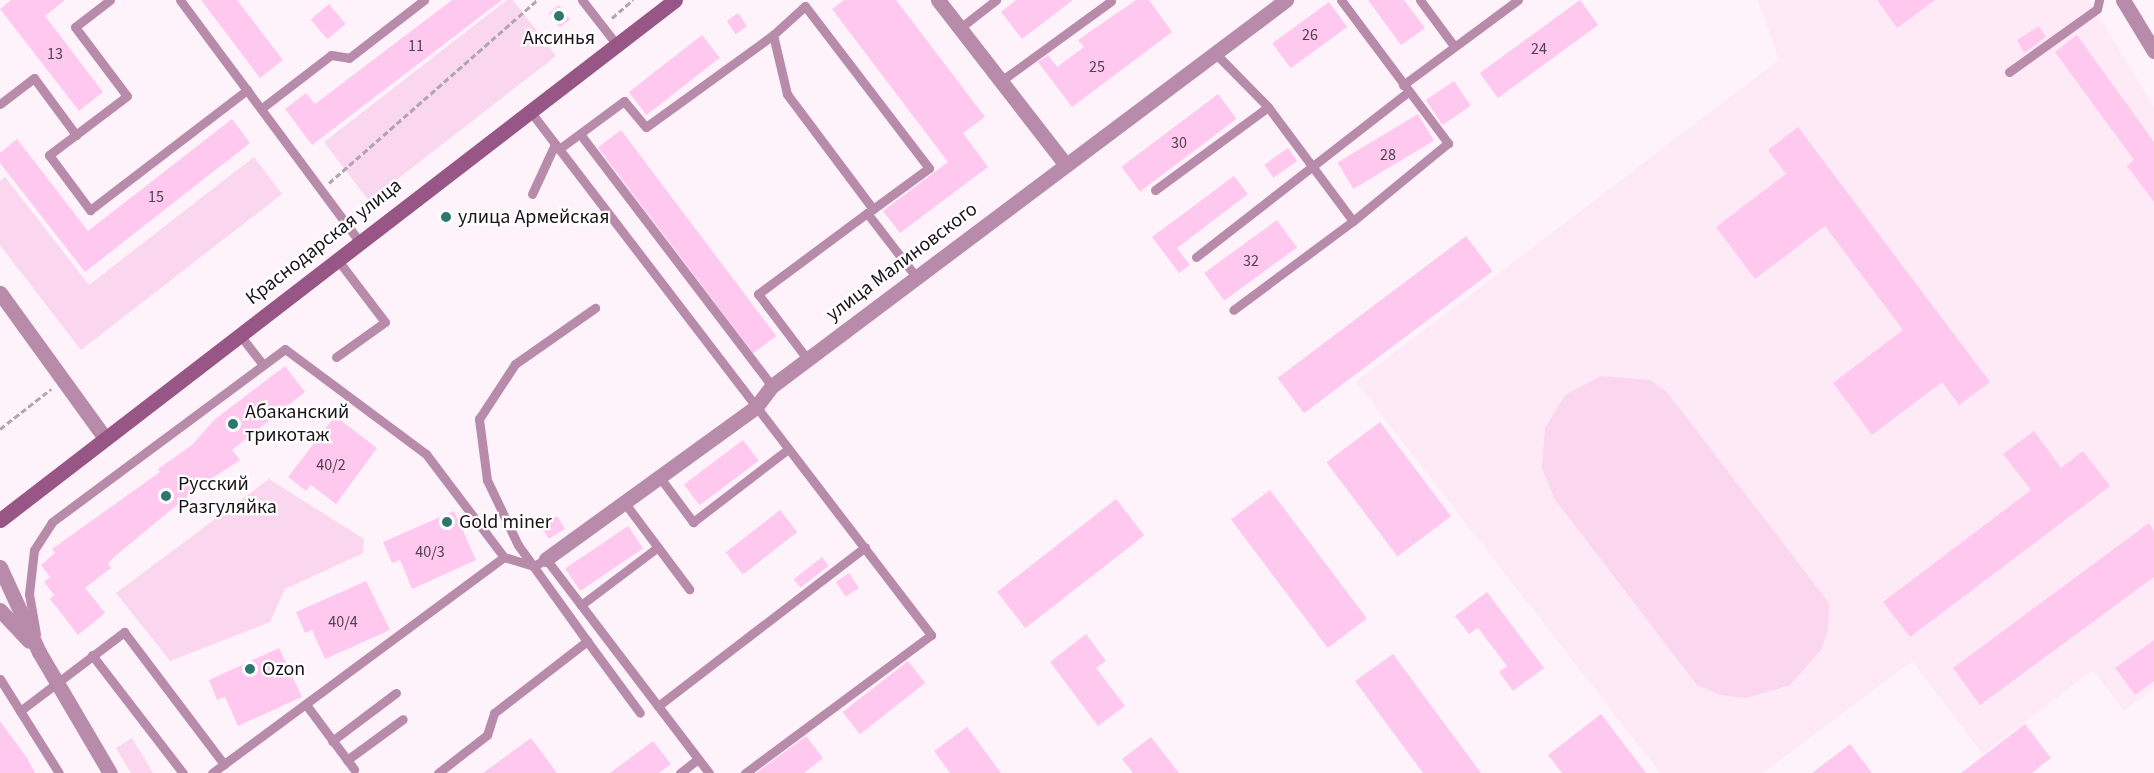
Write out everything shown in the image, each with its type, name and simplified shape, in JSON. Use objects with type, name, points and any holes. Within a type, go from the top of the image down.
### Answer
[{"type":"main road","name":"Краснодарская улица","points":[[0,520],[675,0]]},
{"type":"street","points":[[938,0],[1065,164]]},
{"type":"street","name":"улица Малиновского","points":[[540,562],[756,407],[772,386],[1286,0]]},
{"type":"street","points":[[2123,0],[2154,51]]},
{"type":"street","points":[[0,293],[105,438]]},
{"type":"street","points":[[0,567],[39,652],[105,771]]},
{"type":"street","points":[[0,610],[39,652]]},
{"type":"lane","points":[[110,0],[75,27],[127,96],[49,155],[90,210],[247,90]]},
{"type":"lane","points":[[180,0],[324,188],[360,242]]},
{"type":"lane","points":[[262,108],[331,55],[349,58],[424,0]]},
{"type":"lane","points":[[582,0],[617,45]]},
{"type":"lane","points":[[532,194],[557,146],[580,134],[624,101],[646,127],[773,34],[814,0]]},
{"type":"lane","points":[[960,28],[996,0]]},
{"type":"lane","points":[[1233,310],[1353,221],[1448,143],[1341,0]]},
{"type":"lane","points":[[1420,0],[1454,46]]},
{"type":"lane","points":[[1196,257],[1312,166],[1454,46],[1518,0]]},
{"type":"lane","points":[[2009,72],[2097,9],[2099,0]]},
{"type":"lane","points":[[1001,81],[1111,1]]},
{"type":"lane","points":[[805,6],[928,168],[758,294],[808,360]]},
{"type":"lane","points":[[773,34],[787,94],[917,278]]},
{"type":"lane","points":[[1215,53],[1268,107],[1353,221]]},
{"type":"lane","points":[[0,104],[34,78],[76,135]]},
{"type":"lane","points":[[1155,190],[1268,107]]},
{"type":"lane","points":[[530,111],[931,635],[745,773]]},
{"type":"lane","points":[[580,134],[772,386]]},
{"type":"lane","points":[[336,259],[385,322],[336,357]]},
{"type":"lane","points":[[595,308],[515,364],[478,419],[487,480],[518,545],[540,562],[581,604],[709,773]]},
{"type":"lane","points":[[240,334],[261,362]]},
{"type":"lane","points":[[39,652],[29,594],[34,550],[52,522],[261,362],[285,349],[426,454],[504,557],[540,562]]},
{"type":"lane","points":[[658,476],[693,522],[788,449]]},
{"type":"lane","points":[[624,501],[689,589]]},
{"type":"lane","points":[[658,706],[865,547]]},
{"type":"lane","points":[[581,604],[658,548]]},
{"type":"lane","points":[[212,773],[307,706],[504,557]]},
{"type":"lane","points":[[540,562],[587,641],[640,713]]},
{"type":"lane","points":[[20,711],[123,632],[224,764]]},
{"type":"lane","points":[[438,773],[487,735],[494,713],[587,641]]},
{"type":"lane","points":[[92,655],[183,773]]},
{"type":"lane","points":[[0,679],[59,773]]},
{"type":"lane","points":[[332,741],[396,693]]},
{"type":"lane","points":[[307,706],[354,769]]},
{"type":"lane","points":[[347,760],[403,719]]},
{"type":"lane","points":[[680,773],[698,759]]},
{"type":"path","points":[[324,188],[537,0]]},
{"type":"path","points":[[603,27],[633,0]]},
{"type":"path","points":[[0,429],[62,380]]},
{"type":"shaded area","points":[[507,0],[513,0],[556,56],[369,201],[324,142]]},
{"type":"shaded area","points":[[1758,0],[2089,0],[2154,107],[2154,688],[2124,711],[2093,670],[1983,754],[1912,661],[1763,773],[1660,773],[1356,382],[1779,60]]},
{"type":"shaded area","points":[[254,157],[282,194],[81,350],[0,245],[0,181],[5,177],[89,285]]},
{"type":"shaded area","points":[[1601,376],[1650,380],[1666,391],[1829,603],[1828,631],[1821,650],[1790,685],[1746,698],[1721,695],[1697,685],[1554,498],[1542,468],[1545,428],[1565,395]]},
{"type":"shaded area","points":[[269,479],[364,539],[363,553],[285,589],[270,622],[170,661],[116,593]]},
{"type":"shaded area","points":[[132,738],[153,773],[131,773],[116,748]]},
{"type":"building","points":[[11,0],[65,0],[45,16],[103,92],[79,111],[0,9]]},
{"type":"building","points":[[201,0],[237,0],[283,60],[260,78]]},
{"type":"building","points":[[452,0],[502,0],[312,145],[285,109],[306,93],[315,104]]},
{"type":"building","points":[[844,0],[896,0],[985,117],[963,133],[988,167],[900,233],[883,211],[948,162],[832,9]]},
{"type":"building","points":[[1016,0],[1073,0],[1022,39],[1001,12]]},
{"type":"building","points":[[1136,0],[1149,0],[1172,32],[1072,107],[1038,62],[1048,55],[1057,67],[1084,47],[1078,40]]},
{"type":"building","points":[[1368,0],[1404,0],[1425,28],[1401,45]]},
{"type":"building","points":[[1580,0],[1598,25],[1498,98],[1480,73]]},
{"type":"building","points":[[1877,0],[1935,0],[1897,28]]},
{"type":"building","points":[[1329,2],[1347,27],[1291,68],[1272,43]]},
{"type":"building","points":[[329,4],[346,24],[327,39],[311,19]]},
{"type":"building","name":"Аксинья","points":[[559,5],[570,19],[560,27],[549,13]]},
{"type":"building","points":[[738,13],[747,26],[736,34],[727,21]]},
{"type":"building","points":[[2039,26],[2046,37],[2024,53],[2017,40]]},
{"type":"building","points":[[702,35],[720,58],[647,115],[629,92]]},
{"type":"building","points":[[2077,35],[2154,142],[2154,202],[2127,166],[2134,160],[2055,52]]},
{"type":"building","points":[[1454,81],[1471,106],[1443,125],[1426,100]]},
{"type":"building","points":[[1218,94],[1237,119],[1140,192],[1121,167]]},
{"type":"building","points":[[1418,114],[1434,141],[1353,189],[1337,162]]},
{"type":"building","points":[[232,119],[250,143],[85,272],[0,163],[0,153],[17,139],[88,231]]},
{"type":"building","points":[[1798,127],[1990,382],[1959,405],[1942,382],[1872,435],[1833,383],[1903,330],[1825,226],[1755,279],[1716,227],[1786,174],[1768,150]]},
{"type":"building","points":[[621,130],[776,336],[753,354],[598,147]]},
{"type":"building","points":[[1288,148],[1297,161],[1273,178],[1264,165]]},
{"type":"building","points":[[1234,176],[1248,194],[1177,248],[1190,265],[1179,273],[1152,237]]},
{"type":"building","points":[[1277,220],[1297,248],[1224,300],[1204,273]]},
{"type":"building","points":[[1466,236],[1492,271],[1304,413],[1278,378]]},
{"type":"building","points":[[285,366],[305,392],[232,450],[240,460],[200,486],[114,557],[108,564],[111,568],[85,588],[105,613],[78,635],[50,599],[54,595],[44,582],[50,577],[41,565],[55,553],[52,549],[160,472],[158,469],[192,445],[214,420]]},
{"type":"building","points":[[335,416],[377,448],[336,504],[311,485],[306,491],[288,477]]},
{"type":"building","points":[[1380,422],[1451,516],[1398,557],[1326,462]]},
{"type":"building","points":[[2034,431],[2061,468],[2083,451],[2110,486],[1910,637],[1883,602],[2031,490],[2003,454]]},
{"type":"building","points":[[743,440],[759,461],[700,505],[684,485]]},
{"type":"building","points":[[1270,490],[1367,619],[1328,648],[1231,519]]},
{"type":"building","points":[[1116,499],[1144,535],[1025,628],[997,592]]},
{"type":"building","points":[[780,510],[797,532],[743,575],[726,552]]},
{"type":"building","points":[[454,511],[476,560],[412,589],[400,560],[392,563],[383,542]]},
{"type":"building","points":[[557,516],[565,529],[549,539],[541,526]]},
{"type":"building","points":[[2149,523],[2154,531],[2154,577],[1980,705],[1953,668]]},
{"type":"building","points":[[628,526],[643,548],[580,591],[565,568]]},
{"type":"building","points":[[822,557],[829,566],[800,588],[794,579]]},
{"type":"building","points":[[849,573],[859,588],[846,597],[836,582]]},
{"type":"building","points":[[366,581],[390,630],[325,659],[312,630],[305,633],[296,612]]},
{"type":"building","points":[[1487,592],[1544,668],[1513,691],[1499,672],[1507,666],[1478,628],[1469,634],[1455,616]]},
{"type":"building","points":[[1086,634],[1106,661],[1096,668],[1125,706],[1098,726],[1050,662]]},
{"type":"building","points":[[2154,640],[2154,681],[2135,695],[2115,668]]},
{"type":"building","points":[[279,648],[302,697],[238,726],[225,697],[217,700],[209,680]]},
{"type":"building","points":[[1393,654],[1481,773],[1423,773],[1355,681]]},
{"type":"building","points":[[908,661],[925,683],[860,734],[843,712]]},
{"type":"building","points":[[1601,714],[1646,773],[1562,773],[1548,755]]},
{"type":"building","points":[[0,721],[27,758],[35,773],[0,773]]},
{"type":"building","points":[[2025,724],[2051,758],[2032,773],[1961,773]]},
{"type":"building","points":[[967,727],[1001,773],[950,773],[934,751]]},
{"type":"building","points":[[806,736],[823,758],[804,773],[756,773]]},
{"type":"building","points":[[1151,737],[1179,773],[1133,773],[1122,759]]},
{"type":"building","points":[[531,738],[557,773],[483,773]]},
{"type":"building","points":[[653,741],[671,764],[659,773],[610,773]]},
{"type":"building","points":[[1850,744],[1872,773],[1812,773]]},
{"type":"place","name":"Аксинья","points":[[559,16]]},
{"type":"place","name":"улица Армейская","points":[[446,217]]},
{"type":"place","name":"Абаканский трикотаж","points":[[233,424]]},
{"type":"place","name":"Русский Разгуляйка","points":[[166,496]]},
{"type":"place","name":"Gold miner","points":[[447,522]]},
{"type":"place","name":"Ozon","points":[[250,669]]}]
